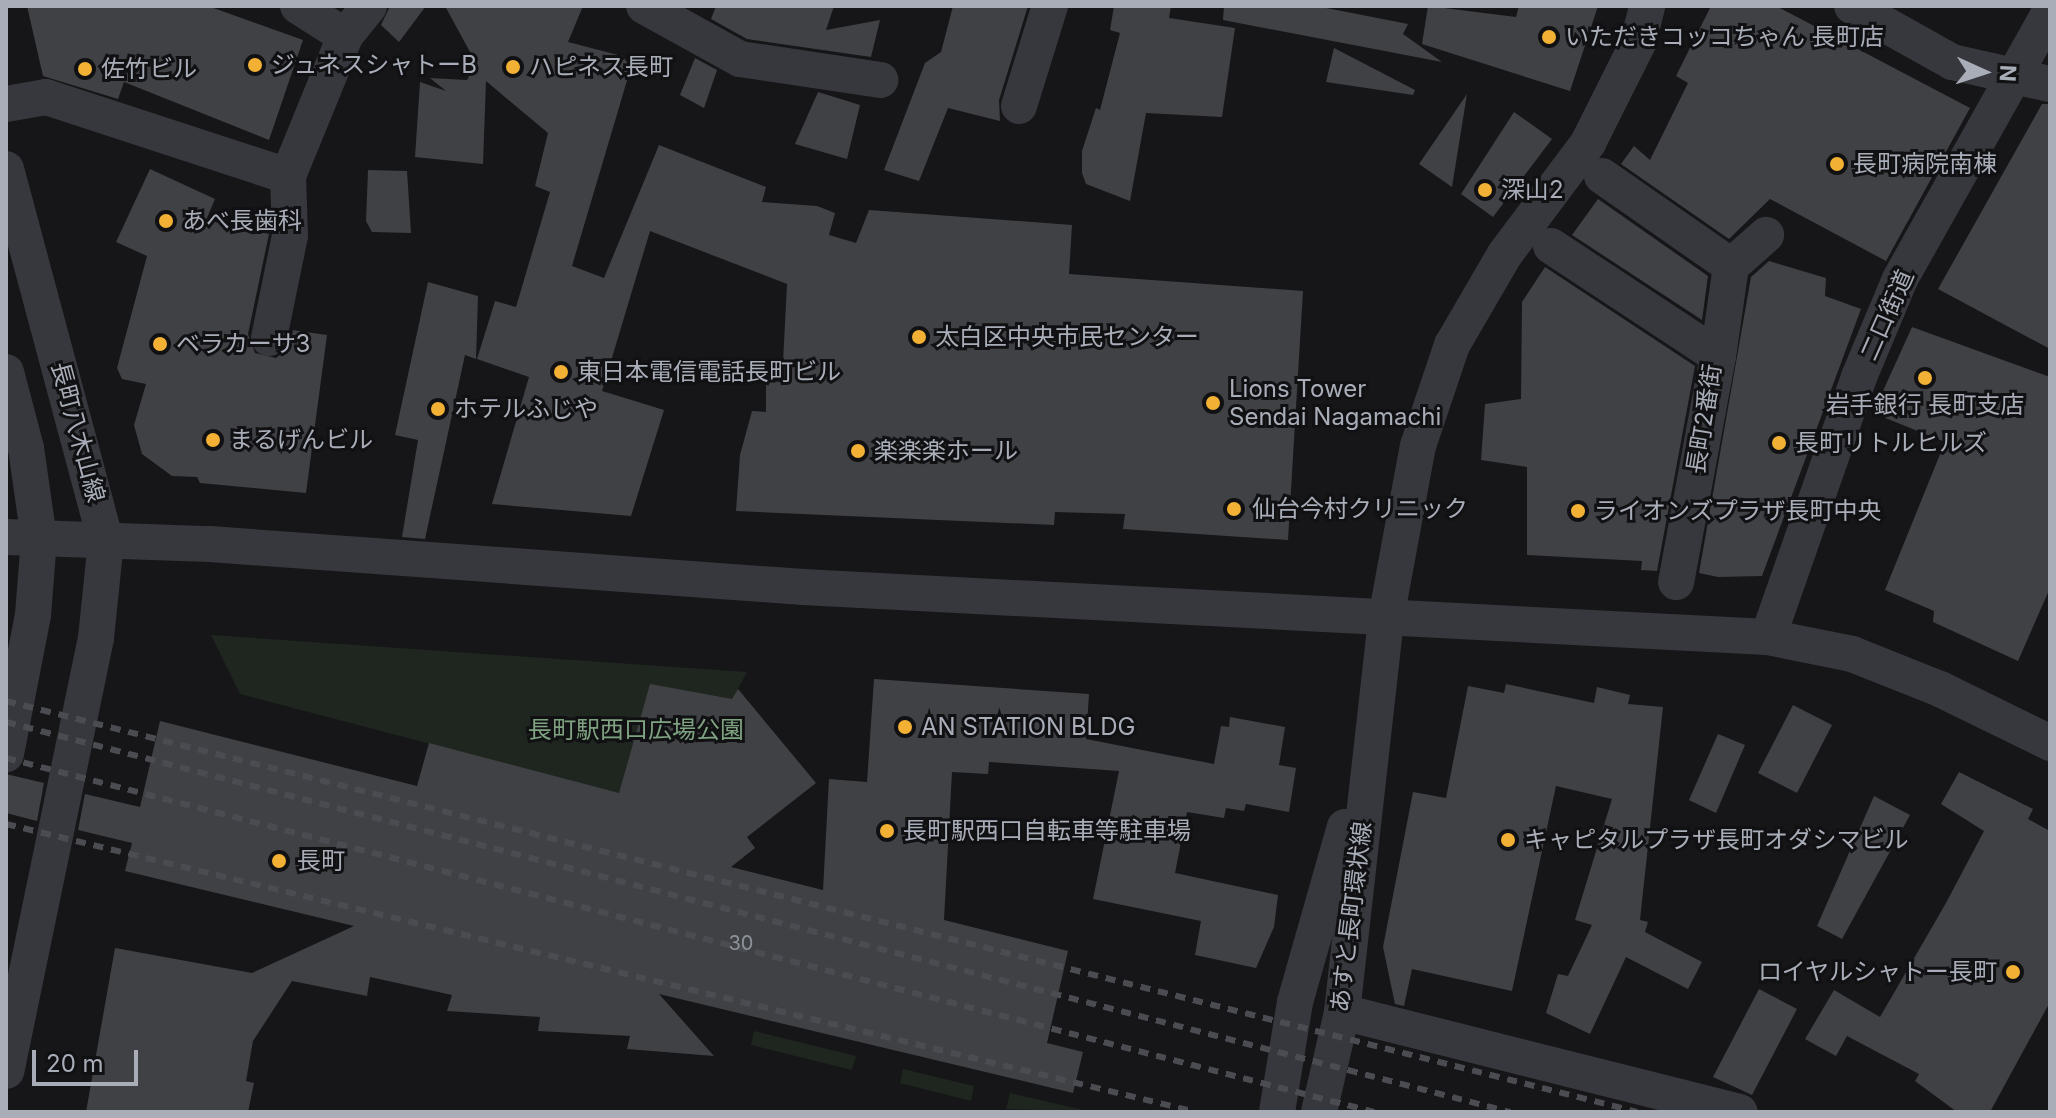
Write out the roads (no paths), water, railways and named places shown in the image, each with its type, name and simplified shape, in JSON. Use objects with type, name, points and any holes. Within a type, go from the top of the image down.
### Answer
[{"type":"street","points":[[298,6],[345,36]]},
{"type":"street","points":[[269,338],[290,236],[288,176],[345,36],[369,6]]},
{"type":"street","points":[[644,6],[740,59],[880,80]]},
{"type":"street","points":[[1019,106],[1050,6]]},
{"type":"street","name":"あすと長町環状線","points":[[1319,1112],[1342,1012],[1386,618],[1418,446],[1452,345],[1505,254],[1588,143],[1638,43],[1647,6]]},
{"type":"street","points":[[1852,6],[1952,62],[2033,80]]},
{"type":"street","name":"二口街道","points":[[1768,637],[1859,377],[1900,279],[2033,80],[2050,12]]},
{"type":"street","points":[[6,104],[46,97],[288,176]]},
{"type":"street","name":"長町八木山線","points":[[6,169],[106,541],[96,638],[6,1071]]},
{"type":"street","points":[[1602,176],[1731,266]]},
{"type":"street","points":[[1718,356],[1731,266],[1766,235]]},
{"type":"street","name":"長町2番街","points":[[1551,246],[1718,356],[1676,582]]},
{"type":"street","points":[[6,372],[26,448],[22,538],[33,615],[6,754]]},
{"type":"street","points":[[22,538],[336,552],[803,587],[1768,637],[1852,654],[1940,689],[2050,743]]},
{"type":"street","name":"あすと長町環状線","points":[[1277,1112],[1295,1002],[1374,721]]},
{"type":"street","points":[[1342,1012],[1740,1112]]},
{"type":"railway","points":[[6,701],[1637,1112]]},
{"type":"railway","points":[[6,722],[1510,1112]]},
{"type":"railway","points":[[6,758],[1374,1112]]},
{"type":"railway","points":[[6,824],[1196,1112]]},
{"type":"place","name":"いただきコッコちゃん 長町店","points":[[1549,37]]},
{"type":"place","name":"ジュネスシャトーB","points":[[255,65]]},
{"type":"place","name":"ハピネス長町","points":[[513,67]]},
{"type":"place","name":"佐竹ビル","points":[[85,69]]},
{"type":"place","name":"長町病院南棟","points":[[1837,164]]},
{"type":"place","name":"深山2","points":[[1485,190]]},
{"type":"place","name":"あべ長歯科","points":[[166,221]]},
{"type":"place","name":"太白区中央市民センター","points":[[919,337]]},
{"type":"place","name":"ベラカーサ3","points":[[160,344]]},
{"type":"place","name":"東日本電信電話長町ビル","points":[[561,372]]},
{"type":"place","name":"岩手銀行 長町支店","points":[[1925,378]]},
{"type":"place","name":"Lions Tower Sendai Nagamachi","points":[[1213,403]]},
{"type":"place","name":"ホテルふじや","points":[[438,409]]},
{"type":"place","name":"まるげんビル","points":[[213,440]]},
{"type":"place","name":"長町リトルヒルズ","points":[[1779,443]]},
{"type":"place","name":"楽楽楽ホール","points":[[858,451]]},
{"type":"place","name":"仙台今村クリニック","points":[[1234,509]]},
{"type":"place","name":"ライオンズプラザ長町中央","points":[[1578,511]]},
{"type":"place","name":"AN STATION BLDG","points":[[905,727]]},
{"type":"place","name":"長町駅西口自転車等駐車場","points":[[887,831]]},
{"type":"place","name":"キャピタルプラザ長町オダシマビル","points":[[1508,840]]},
{"type":"place","name":"長町","points":[[279,861]]},
{"type":"place","name":"ロイヤルシャトー長町","points":[[2013,972]]},
{"type":"park label","name":"長町駅西口広場公園","points":[[636,730]]}]
